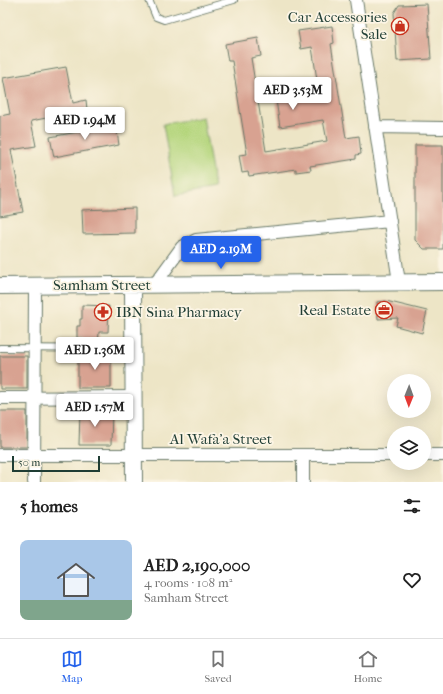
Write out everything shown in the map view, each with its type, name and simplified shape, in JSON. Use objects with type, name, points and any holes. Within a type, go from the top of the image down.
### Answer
[{"type":"street","points":[[356,0],[399,282]]},
{"type":"street","points":[[375,127],[443,128]]},
{"type":"street","points":[[155,284],[182,246],[196,240],[390,221]]},
{"type":"street","name":"Samham Street","points":[[0,286],[443,282]]},
{"type":"street","points":[[133,285],[134,482]]},
{"type":"street","points":[[34,482],[36,286]]},
{"type":"street","points":[[0,398],[134,397]]},
{"type":"street","name":"Al Wafa'a Street","points":[[0,455],[387,455]]},
{"type":"street","points":[[303,455],[303,482]]},
{"type":"street","points":[[431,455],[443,455]]},
{"type":"lane","points":[[148,0],[156,17],[164,20],[234,0]]},
{"type":"lane","points":[[0,348],[133,349]]},
{"type":"green space","points":[[203,117],[215,189],[175,196],[163,124]]},
{"type":"building","points":[[427,4],[431,59],[397,61],[394,13],[399,5]]},
{"type":"building","points":[[332,26],[334,43],[331,44],[346,138],[359,136],[361,154],[356,155],[356,159],[310,166],[311,170],[296,172],[296,169],[249,176],[248,172],[242,173],[239,155],[247,154],[232,61],[228,61],[225,44],[258,38],[261,56],[251,58],[266,151],[327,141],[323,120],[280,127],[276,100],[319,93],[312,47],[301,49],[298,31]]},
{"type":"building","points":[[66,67],[73,103],[86,100],[87,110],[31,121],[36,146],[11,150],[23,212],[0,216],[0,116],[10,114],[3,78]]},
{"type":"building","points":[[116,125],[119,145],[54,157],[50,137]]},
{"type":"building","points":[[415,145],[443,145],[443,249],[424,249],[415,240]]},
{"type":"building","points":[[135,208],[135,233],[83,234],[82,210]]},
{"type":"building","points":[[386,301],[427,311],[422,333],[396,326],[398,318],[378,319],[377,302]]},
{"type":"building","points":[[82,305],[109,306],[108,332],[99,332],[98,344],[83,344],[83,338],[77,338],[77,326],[80,326],[80,319],[82,319]]},
{"type":"building","points":[[83,353],[111,353],[111,388],[78,388],[78,360],[83,361]]},
{"type":"building","points":[[0,356],[27,356],[27,389],[0,389]]},
{"type":"building","points":[[0,411],[27,411],[27,447],[0,447]]},
{"type":"building","points":[[80,411],[112,412],[111,445],[79,445]]},
{"type":"place","name":"Car Accessories Sale","points":[[400,26]]},
{"type":"place","name":"Real Estate","points":[[384,310]]},
{"type":"place","name":"IBN Sina Pharmacy","points":[[103,312]]}]
